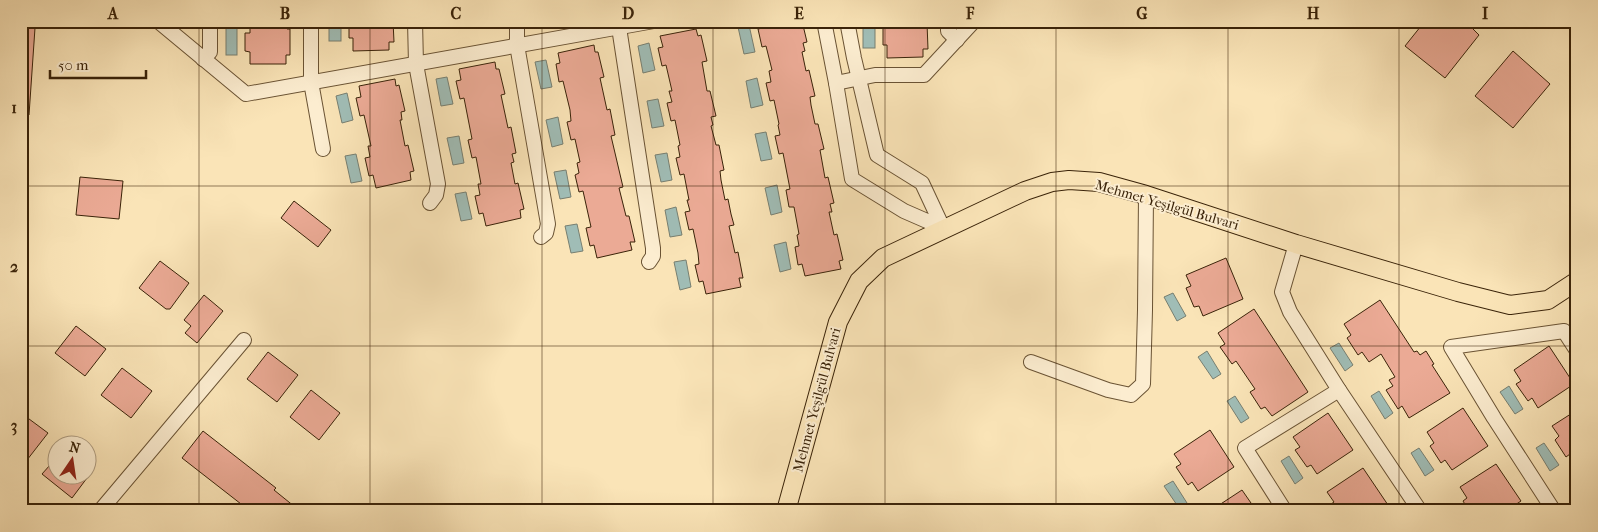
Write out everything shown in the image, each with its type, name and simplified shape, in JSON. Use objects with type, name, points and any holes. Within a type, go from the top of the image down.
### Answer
[{"type":"main road","name":"Mehmet Yeşilgül Bulvari","points":[[786,511],[838,322],[859,281],[883,258],[943,228],[1025,191],[1052,182],[1069,180],[1099,182],[1146,195],[1296,244],[1458,292],[1510,305],[1548,300],[1577,282]]},
{"type":"street","points":[[158,21],[246,94],[517,46],[618,24],[654,21]]},
{"type":"street","points":[[204,59],[210,52],[210,21]]},
{"type":"street","points":[[311,21],[311,82],[323,150]]},
{"type":"street","points":[[415,21],[416,64],[438,184],[436,195],[430,203]]},
{"type":"street","points":[[517,21],[517,46],[548,224],[546,233],[541,237]]},
{"type":"street","points":[[824,21],[852,180],[904,211],[943,228]]},
{"type":"street","points":[[847,21],[877,155],[922,183],[943,228]]},
{"type":"street","points":[[948,21],[948,31],[957,40]]},
{"type":"street","points":[[836,83],[875,75],[924,75],[974,21]]},
{"type":"street","points":[[618,24],[653,248],[654,256],[649,262]]},
{"type":"street","points":[[1031,362],[1108,390],[1131,395],[1142,384],[1146,310],[1146,195]]},
{"type":"street","points":[[1296,244],[1282,292],[1290,312],[1420,511]]},
{"type":"street","points":[[1554,511],[1451,347],[1564,331],[1577,352]]},
{"type":"street","points":[[100,511],[244,340]]},
{"type":"street","points":[[1285,511],[1245,448],[1340,390]]},
{"type":"water","points":[[329,21],[341,21],[341,41],[329,41]]},
{"type":"water","points":[[863,21],[875,21],[875,48],[863,48]]},
{"type":"water","points":[[749,25],[755,52],[744,54],[738,27]]},
{"type":"water","points":[[226,27],[237,27],[237,55],[226,55]]},
{"type":"water","points":[[649,43],[655,70],[643,73],[638,46]]},
{"type":"water","points":[[546,60],[552,87],[541,89],[535,62]]},
{"type":"water","points":[[447,77],[453,104],[441,106],[436,79]]},
{"type":"water","points":[[757,78],[763,105],[751,108],[746,81]]},
{"type":"water","points":[[347,93],[353,120],[342,123],[336,96]]},
{"type":"water","points":[[658,99],[664,126],[652,128],[647,101]]},
{"type":"water","points":[[558,117],[563,144],[552,147],[546,120]]},
{"type":"water","points":[[766,132],[772,159],[761,161],[755,134]]},
{"type":"water","points":[[459,136],[464,163],[453,165],[447,138]]},
{"type":"water","points":[[667,153],[672,180],[661,182],[655,155]]},
{"type":"water","points":[[356,154],[362,181],[351,183],[345,156]]},
{"type":"water","points":[[566,170],[571,197],[560,199],[554,172]]},
{"type":"water","points":[[777,185],[782,212],[771,215],[765,188]]},
{"type":"water","points":[[466,192],[472,219],[461,221],[455,194]]},
{"type":"water","points":[[676,207],[682,235],[670,237],[665,210]]},
{"type":"water","points":[[577,224],[583,251],[571,253],[565,226]]},
{"type":"water","points":[[786,242],[791,269],[780,272],[774,245]]},
{"type":"water","points":[[686,260],[691,287],[680,290],[674,262]]},
{"type":"water","points":[[1173,293],[1186,316],[1177,321],[1164,297]]},
{"type":"water","points":[[1339,343],[1353,365],[1345,371],[1330,348]]},
{"type":"water","points":[[1207,351],[1221,374],[1213,379],[1198,357]]},
{"type":"water","points":[[1509,386],[1523,409],[1515,414],[1500,392]]},
{"type":"water","points":[[1379,391],[1393,413],[1385,419],[1371,396]]},
{"type":"water","points":[[1235,396],[1249,418],[1241,423],[1227,401]]},
{"type":"water","points":[[1544,443],[1559,465],[1550,471],[1536,448]]},
{"type":"water","points":[[1419,448],[1434,470],[1425,476],[1411,453]]},
{"type":"water","points":[[1289,456],[1303,478],[1295,484],[1281,461]]},
{"type":"water","points":[[1173,481],[1187,503],[1179,508],[1164,486]]},
{"type":"building","points":[[349,21],[393,21],[394,42],[389,42],[389,50],[353,51],[353,38],[349,38]]},
{"type":"building","points":[[762,21],[802,21],[807,42],[803,43],[805,51],[802,52],[806,71],[809,70],[815,96],[810,97],[811,105],[815,124],[818,124],[824,149],[820,150],[825,178],[828,177],[834,203],[830,204],[832,212],[829,212],[834,235],[837,234],[843,260],[839,261],[841,269],[805,276],[802,264],[798,265],[795,247],[799,246],[797,235],[799,234],[794,207],[789,207],[786,190],[790,189],[783,153],[779,154],[775,136],[780,135],[779,124],[774,100],[770,101],[766,83],[771,82],[769,71],[772,70],[766,46],[762,47],[758,29],[763,28]]},
{"type":"building","points":[[887,21],[924,21],[924,23],[927,23],[928,49],[923,49],[923,57],[887,58],[887,45],[883,45],[883,27],[887,27]]},
{"type":"building","points":[[1425,21],[1477,21],[1472,28],[1479,35],[1445,78],[1405,46]]},
{"type":"building","points":[[250,22],[286,22],[287,29],[290,29],[290,55],[286,55],[286,64],[250,64],[250,52],[245,51],[245,33],[250,33]]},
{"type":"building","points":[[21,27],[35,28],[29,115],[21,114]]},
{"type":"building","points":[[696,29],[698,36],[701,35],[707,61],[702,62],[707,91],[710,91],[716,116],[711,117],[713,125],[711,126],[716,145],[719,145],[724,170],[720,171],[721,180],[725,200],[728,199],[734,225],[729,226],[735,253],[738,252],[743,278],[739,278],[741,287],[706,294],[703,281],[699,282],[695,265],[699,264],[698,253],[693,229],[689,230],[685,212],[690,211],[684,174],[680,175],[676,158],[680,157],[678,146],[680,145],[675,120],[671,121],[667,103],[672,102],[669,91],[672,91],[666,65],[662,66],[658,48],[663,47],[660,36]]},
{"type":"building","points":[[594,45],[595,52],[598,52],[604,77],[600,78],[607,110],[610,109],[615,135],[611,136],[623,187],[619,188],[626,216],[629,216],[635,242],[630,242],[632,250],[597,258],[594,245],[590,246],[586,228],[591,227],[583,191],[579,192],[575,175],[579,173],[577,163],[580,162],[575,139],[571,140],[567,122],[571,121],[570,110],[563,81],[559,82],[556,64],[560,63],[558,53]]},
{"type":"building","points":[[1513,51],[1550,84],[1513,128],[1475,96]]},
{"type":"building","points":[[495,62],[496,69],[499,69],[505,94],[501,95],[508,128],[511,127],[516,153],[512,154],[514,162],[511,163],[515,184],[518,183],[524,209],[520,210],[521,218],[486,226],[483,213],[479,214],[475,196],[480,195],[478,184],[481,184],[476,157],[472,158],[468,140],[472,139],[464,98],[460,99],[456,81],[461,80],[459,69]]},
{"type":"building","points":[[395,79],[396,86],[399,85],[405,111],[401,112],[402,120],[400,120],[405,146],[408,145],[414,171],[410,172],[411,180],[376,188],[373,175],[369,176],[365,158],[370,157],[368,146],[371,146],[364,115],[360,116],[356,98],[361,97],[359,86]]},
{"type":"building","points":[[80,177],[123,181],[119,219],[76,215]]},
{"type":"building","points":[[294,201],[331,230],[318,247],[281,218]]},
{"type":"building","points":[[1226,258],[1243,299],[1203,316],[1199,306],[1194,307],[1186,288],[1191,286],[1186,275]]},
{"type":"building","points":[[160,261],[189,283],[170,309],[166,309],[139,288]]},
{"type":"building","points":[[204,295],[223,311],[197,343],[185,333],[191,326],[184,320]]},
{"type":"building","points":[[1380,300],[1414,352],[1417,351],[1420,355],[1426,351],[1434,364],[1432,365],[1450,393],[1409,418],[1402,406],[1398,409],[1386,390],[1393,386],[1389,380],[1395,377],[1381,354],[1369,362],[1362,352],[1358,355],[1347,338],[1351,335],[1344,324]]},
{"type":"building","points":[[1254,309],[1308,392],[1272,416],[1265,407],[1261,409],[1250,392],[1255,389],[1236,361],[1232,364],[1220,347],[1225,344],[1218,333]]},
{"type":"building","points":[[76,326],[106,349],[85,376],[55,353]]},
{"type":"building","points":[[1549,346],[1574,384],[1538,408],[1532,398],[1528,401],[1516,384],[1521,381],[1514,370]]},
{"type":"building","points":[[268,352],[298,375],[277,402],[247,379]]},
{"type":"building","points":[[122,368],[152,391],[131,418],[101,395]]},
{"type":"building","points":[[311,390],[340,413],[319,440],[290,417]]},
{"type":"building","points":[[1463,408],[1488,446],[1452,470],[1445,460],[1441,463],[1430,446],[1434,443],[1427,432]]},
{"type":"building","points":[[1577,410],[1577,464],[1570,454],[1566,457],[1555,440],[1559,436],[1552,426]]},
{"type":"building","points":[[21,413],[48,433],[27,460],[21,456]]},
{"type":"building","points":[[1328,413],[1353,450],[1317,474],[1311,465],[1307,467],[1295,450],[1300,447],[1293,437]]},
{"type":"building","points":[[1210,430],[1234,467],[1198,491],[1192,482],[1188,485],[1176,467],[1181,464],[1174,454]]},
{"type":"building","points":[[203,431],[276,488],[274,490],[300,511],[250,511],[182,458]]},
{"type":"building","points":[[1496,464],[1521,501],[1506,511],[1469,511],[1463,501],[1467,498],[1460,487]]},
{"type":"building","points":[[48,467],[48,479],[42,474]]},
{"type":"building","points":[[1363,468],[1388,505],[1379,511],[1321,511],[1334,502],[1327,492]]},
{"type":"building","points":[[54,484],[82,484],[72,498]]},
{"type":"building","points":[[1242,490],[1251,503],[1238,511],[1210,511]]}]
